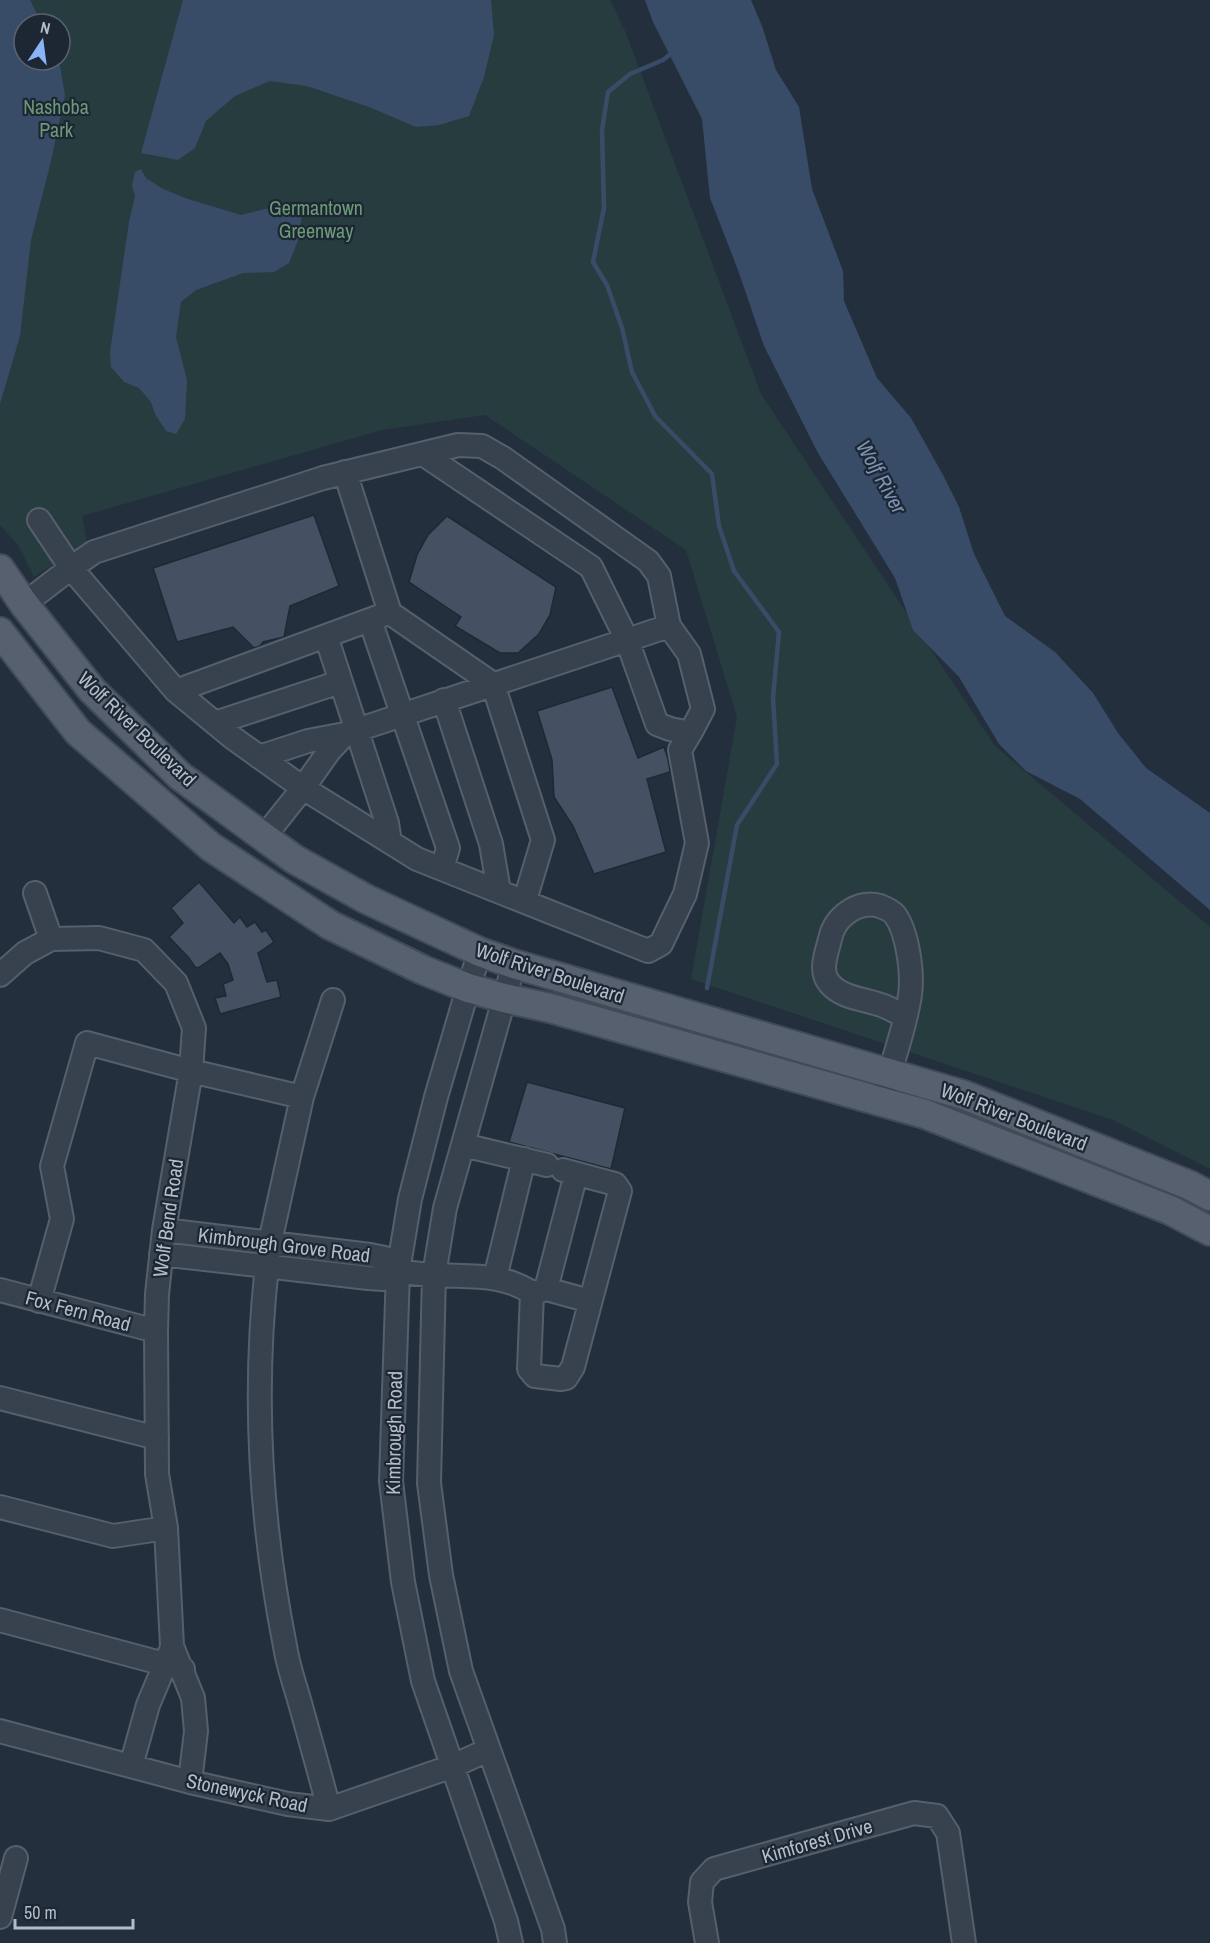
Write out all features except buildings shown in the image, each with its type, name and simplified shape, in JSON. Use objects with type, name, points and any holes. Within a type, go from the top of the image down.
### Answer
[{"type":"main road","name":"Wolf River Boulevard","points":[[0,569],[24,604],[92,690],[180,776],[294,859],[366,899],[480,952],[514,964],[964,1095],[1189,1185],[1210,1196]]},
{"type":"main road","name":"Wolf River Boulevard","points":[[0,632],[78,732],[211,847],[330,924],[423,970],[468,988],[504,999],[550,1008],[925,1114],[1170,1210],[1210,1231]]},
{"type":"street","points":[[24,604],[71,568],[94,552],[345,472],[458,445],[482,446],[648,561],[659,576],[669,626],[688,654],[703,709],[680,750],[697,843],[685,894],[661,944],[648,951],[525,900],[417,859],[303,788],[259,757],[176,691],[71,568],[39,520]]},
{"type":"street","points":[[423,454],[591,567],[627,640],[657,724],[690,733]]},
{"type":"street","points":[[345,472],[403,714],[448,848],[442,869]]},
{"type":"street","points":[[176,691],[380,616]]},
{"type":"street","points":[[380,616],[493,684],[543,840],[525,900]]},
{"type":"street","points":[[259,757],[308,741],[350,732],[669,626]]},
{"type":"street","points":[[326,636],[340,682],[350,732],[387,823],[390,842]]},
{"type":"street","points":[[215,723],[340,682]]},
{"type":"street","points":[[444,700],[490,844],[499,891]]},
{"type":"street","points":[[264,837],[330,750],[350,732]]},
{"type":"street","points":[[0,975],[25,953],[51,939],[35,893]]},
{"type":"street","points":[[882,1102],[889,1073],[905,1016],[910,995],[911,971],[901,927],[895,915],[877,905],[861,905],[846,913],[832,931],[823,966],[825,978],[830,985],[843,994],[884,1006],[905,1016]]},
{"type":"street","name":"Wolf Bend Road","points":[[51,939],[99,938],[144,950],[176,983],[194,1028],[191,1071],[164,1230],[156,1332],[157,1474],[166,1528],[173,1660],[194,1698],[196,1731],[190,1782]]},
{"type":"street","name":"Kimbrough Road","points":[[480,952],[421,1150],[410,1199],[398,1271],[391,1481],[403,1582],[423,1681],[506,1921],[511,1943]]},
{"type":"street","name":"Kimbrough Road","points":[[514,964],[445,1208],[434,1275],[429,1484],[441,1575],[461,1671],[553,1929],[555,1943]]},
{"type":"street","points":[[329,1809],[285,1649],[272,1572],[262,1477],[261,1370],[270,1242],[302,1097],[333,1000]]},
{"type":"street","points":[[39,1301],[62,1219],[52,1166],[87,1043],[191,1071],[302,1097]]},
{"type":"street","points":[[463,1145],[524,1160],[562,1170],[615,1184],[620,1191],[573,1367],[566,1378],[561,1379],[534,1376],[530,1369],[539,1291],[562,1170]]},
{"type":"street","points":[[495,1278],[524,1160]]},
{"type":"street","name":"Kimbrough Grove Road","points":[[164,1230],[385,1258],[398,1271]]},
{"type":"street","name":"Kimbrough Grove Road","points":[[161,1254],[368,1278],[383,1279],[398,1271],[434,1275],[486,1276],[539,1291],[590,1301]]},
{"type":"street","name":"Fox Fern Road","points":[[0,1290],[156,1332]]},
{"type":"street","points":[[0,1398],[157,1438]]},
{"type":"street","points":[[0,1507],[114,1536],[166,1528]]},
{"type":"street","points":[[0,1620],[173,1660]]},
{"type":"street","name":"Wolf Bend Road","points":[[131,1766],[148,1705],[173,1660]]},
{"type":"street","name":"Stonewyck Road","points":[[0,1731],[190,1782],[288,1804],[329,1809],[453,1766],[488,1750]]},
{"type":"street","name":"Kimforest Drive","points":[[707,1943],[700,1902],[702,1882],[714,1869],[914,1813],[937,1816],[948,1833],[964,1943]]},
{"type":"street","points":[[0,1917],[16,1858]]},
{"type":"green space","name":"Germantown Greenway","points":[[0,0],[610,0],[626,33],[761,394],[995,746],[1210,927],[1210,1169],[1113,1120],[691,979],[737,717],[686,550],[485,415],[382,430],[82,516],[87,542],[34,577],[18,545],[0,525]]},
{"type":"water","points":[[0,0],[30,0],[36,12],[12,12],[12,72],[61,72],[65,96],[31,240],[20,336],[0,404]]},
{"type":"water","points":[[183,0],[491,0],[494,35],[484,77],[469,116],[439,125],[416,127],[369,107],[307,86],[270,81],[235,96],[206,121],[195,148],[178,160],[141,153]]},
{"type":"water","name":"Wolf River","points":[[645,0],[751,0],[776,70],[799,107],[812,189],[843,271],[844,301],[877,378],[911,418],[943,475],[959,507],[974,554],[1005,616],[1055,652],[1093,693],[1118,733],[1146,768],[1210,813],[1210,910],[1080,799],[1026,771],[999,744],[959,677],[913,630],[895,578],[818,453],[764,346],[710,198],[702,119],[653,22]]},
{"type":"water","points":[[141,169],[146,178],[163,189],[241,215],[269,208],[298,205],[302,214],[299,238],[289,263],[274,272],[243,273],[196,290],[181,302],[176,337],[187,380],[185,419],[176,434],[166,431],[155,414],[151,402],[139,388],[124,382],[111,367],[110,352],[129,222],[135,196],[132,186],[135,172]]},
{"type":"waterway","points":[[672,53],[663,60],[630,74],[608,92],[602,130],[604,208],[593,262],[607,285],[622,328],[632,372],[655,416],[712,474],[719,526],[734,571],[779,632],[773,698],[777,764],[737,825],[707,988]]},
{"type":"park label","name":"Nashoba Park","points":[[56,118]]}]
